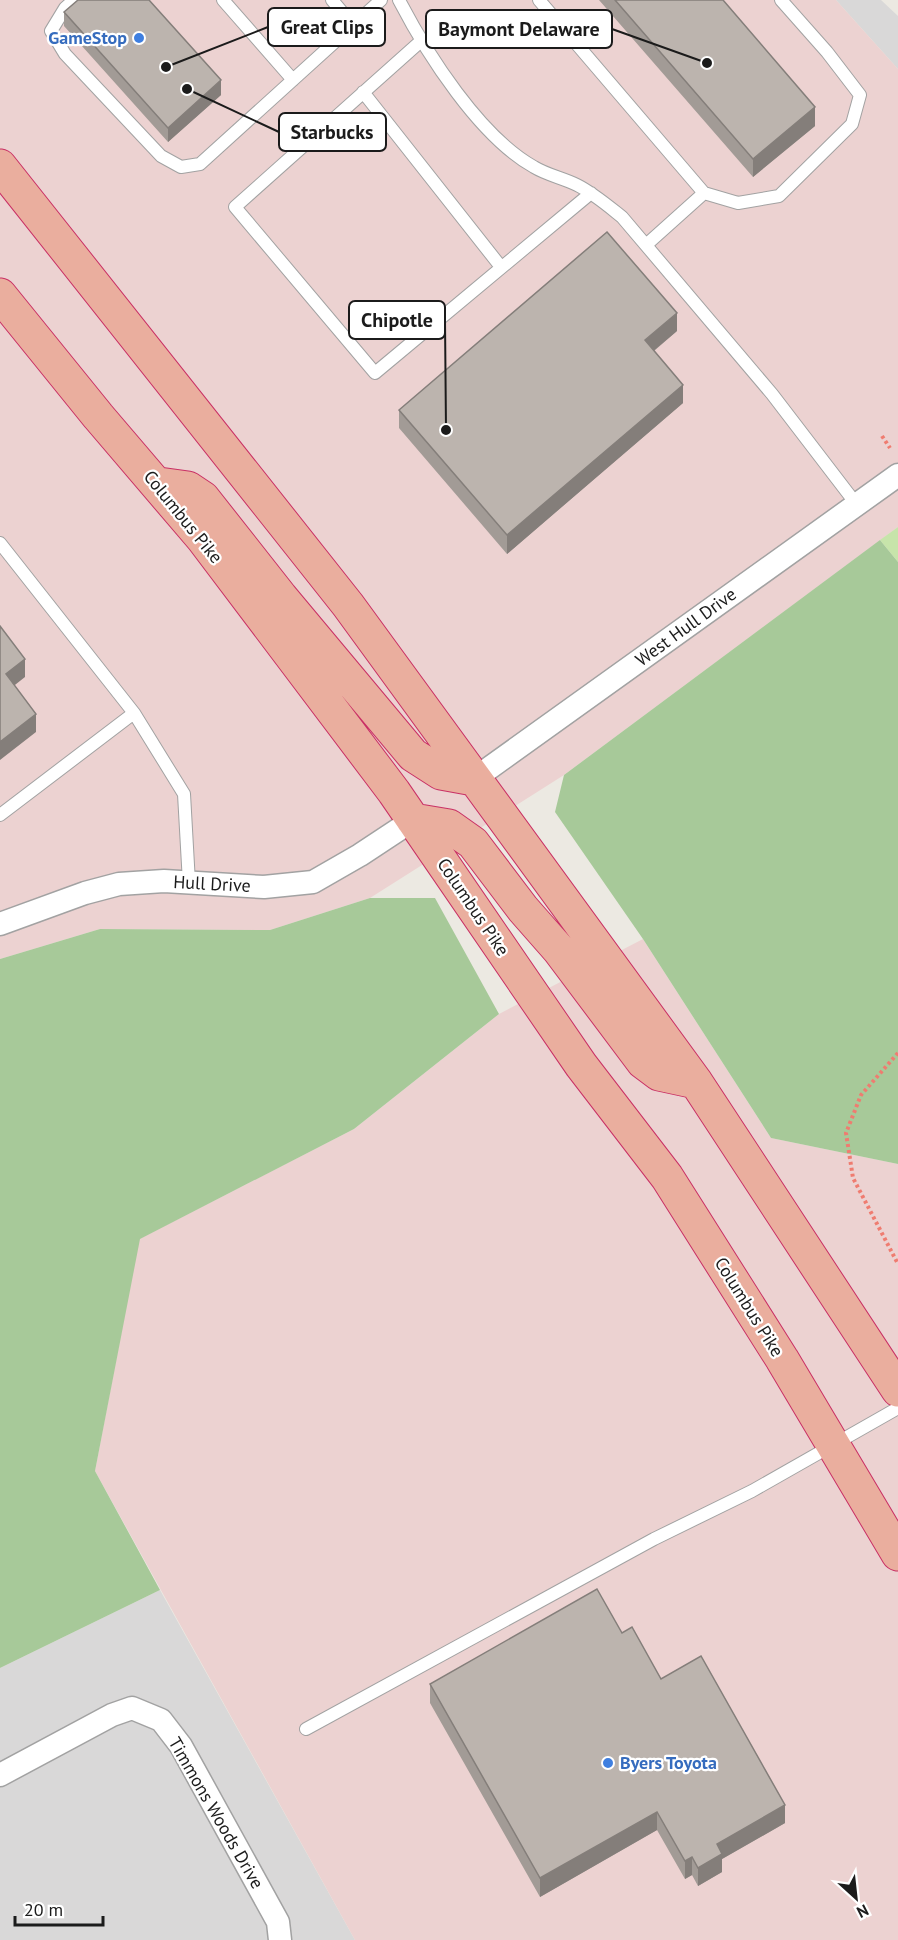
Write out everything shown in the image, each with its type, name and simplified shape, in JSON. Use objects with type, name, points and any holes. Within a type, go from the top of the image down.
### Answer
[{"type":"highway","points":[[0,166],[348,605],[696,1082],[898,1390]]},
{"type":"highway","name":"Columbus Pike","points":[[0,295],[98,416],[159,484],[203,539],[413,820],[581,1065],[667,1177],[835,1444],[898,1554]]},
{"type":"highway","points":[[159,484],[188,488],[203,498],[413,755],[441,773],[474,779]]},
{"type":"highway","points":[[413,820],[449,826],[473,843],[523,909],[559,950],[643,1062],[659,1074],[696,1082]]},
{"type":"street","name":"West Hull Drive","points":[[474,779],[898,475]]},
{"type":"street","name":"Hull Drive","points":[[0,924],[85,892],[119,884],[189,883],[264,887],[313,882],[360,855],[413,820]]},
{"type":"street","name":"Timmons Woods Drive","points":[[0,1775],[112,1715],[132,1708],[161,1720],[181,1746],[278,1922],[280,1940]]},
{"type":"lane","points":[[74,0],[65,8],[51,31],[65,54],[161,156],[181,167],[200,164],[381,0]]},
{"type":"lane","points":[[223,0],[293,80]]},
{"type":"lane","points":[[332,0],[353,25]]},
{"type":"lane","points":[[399,0],[438,70],[501,144],[534,167],[591,193],[622,217],[772,394],[857,505]]},
{"type":"lane","points":[[539,0],[704,193],[738,203],[778,196],[852,124],[860,94],[781,0]]},
{"type":"lane","points":[[421,41],[235,207],[375,373],[591,193]]},
{"type":"lane","points":[[363,92],[501,267]]},
{"type":"lane","points":[[646,245],[704,193]]},
{"type":"lane","points":[[0,543],[134,713],[184,794],[189,883]]},
{"type":"lane","points":[[0,815],[134,713]]},
{"type":"lane","points":[[306,1729],[898,1408]]},
{"type":"path","points":[[882,436],[890,448]]},
{"type":"path","points":[[898,1053],[861,1095],[846,1133],[854,1178],[898,1264]]},
{"type":"shaded area","points":[[0,0],[836,0],[898,69],[898,527],[564,775],[370,898],[270,930],[100,929],[0,959]]},
{"type":"shaded area","points":[[836,0],[881,0],[898,16],[898,69]]},
{"type":"shaded area","points":[[643,939],[771,1138],[898,1164],[898,1940],[355,1940],[95,1471],[139,1239],[354,1129],[499,1014]]},
{"type":"shaded area","points":[[160,1590],[355,1940],[0,1940],[0,1668]]},
{"type":"green space","points":[[898,527],[898,562],[880,540]]},
{"type":"green space","points":[[880,540],[898,562],[898,1164],[771,1138],[643,939],[555,812],[564,775]]},
{"type":"green space","points":[[370,898],[435,898],[499,1014],[354,1129],[140,1239],[95,1471],[160,1590],[0,1668],[0,959],[100,929],[270,930]]},
{"type":"building","points":[[78,0],[149,0],[221,80],[168,128],[64,12]]},
{"type":"building","points":[[615,0],[723,0],[815,107],[753,159]]},
{"type":"building","points":[[607,232],[677,313],[645,340],[683,385],[507,535],[399,410]]},
{"type":"building","points":[[0,626],[25,659],[6,674],[36,714],[0,742]]},
{"type":"building","name":"Byers Toyota","points":[[597,1589],[622,1633],[632,1627],[661,1679],[701,1656],[785,1805],[717,1844],[722,1854],[698,1868],[692,1857],[685,1861],[657,1812],[540,1878],[430,1684]]},
{"type":"place","name":"GameStop","points":[[139,38]]},
{"type":"place","name":"Baymont Delaware","points":[[707,63]]},
{"type":"place","name":"Great Clips","points":[[166,67]]},
{"type":"place","name":"Starbucks","points":[[187,89]]},
{"type":"place","name":"Chipotle","points":[[446,430]]},
{"type":"place","name":"Byers Toyota","points":[[608,1763]]}]
